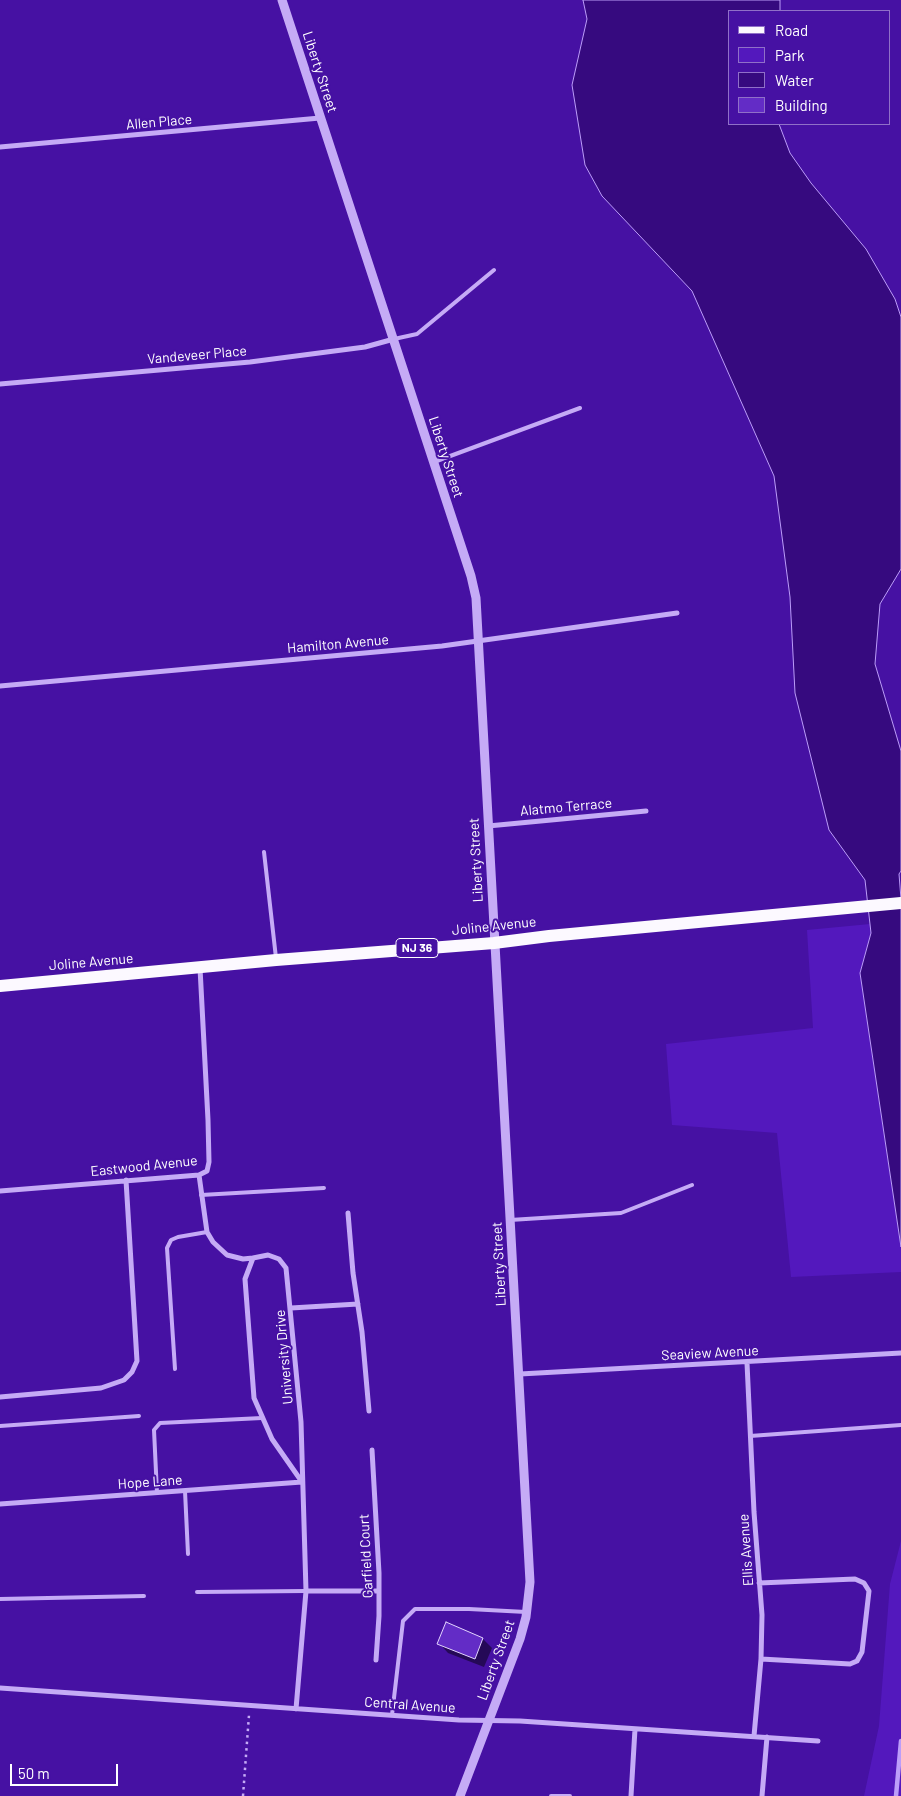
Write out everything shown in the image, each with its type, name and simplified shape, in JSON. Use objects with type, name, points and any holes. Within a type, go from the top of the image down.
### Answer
[{"type":"main road","name":"Joline Avenue","points":[[0,986],[276,960],[494,943],[549,936],[901,903]]},
{"type":"street","name":"Liberty Street","points":[[282,0],[471,576],[476,598],[494,943],[503,1061],[530,1582],[527,1612],[520,1639],[460,1796]]},
{"type":"street","name":"Allen Place","points":[[0,148],[320,118]]},
{"type":"street","name":"Vandeveer Place","points":[[0,384],[250,362],[365,346],[394,339]]},
{"type":"street","name":"Hamilton Avenue","points":[[0,686],[432,647],[677,613]]},
{"type":"street","name":"Alatmo Terrace","points":[[488,826],[646,811]]},
{"type":"street","name":"Eastwood Avenue","points":[[0,1191],[199,1175],[207,1171],[209,1162],[200,968]]},
{"type":"street","points":[[199,1175],[206,1232]]},
{"type":"street","points":[[0,1397],[101,1388],[117,1384],[132,1372],[137,1361],[126,1180]]},
{"type":"street","points":[[348,1213],[362,1332],[368,1411]]},
{"type":"street","name":"University Drive","points":[[206,1232],[213,1242],[227,1255],[243,1259],[268,1255],[279,1259],[286,1268],[301,1422],[306,1591],[296,1709]]},
{"type":"street","points":[[253,1258],[246,1279],[249,1346],[254,1398],[272,1439],[302,1482]]},
{"type":"street","points":[[291,1308],[358,1304]]},
{"type":"street","name":"Seaview Avenue","points":[[520,1374],[901,1353]]},
{"type":"street","name":"Ellis Avenue","points":[[747,1362],[759,1583],[761,1659],[754,1736]]},
{"type":"street","name":"Garfield Court","points":[[372,1450],[379,1590],[376,1660]]},
{"type":"street","name":"Hope Lane","points":[[0,1504],[302,1482]]},
{"type":"street","points":[[759,1583],[855,1578],[864,1583],[869,1591],[862,1652],[856,1661],[850,1664],[761,1659]]},
{"type":"street","points":[[306,1591],[379,1590]]},
{"type":"street","name":"Central Avenue","points":[[0,1688],[296,1709],[754,1736],[818,1742]]},
{"type":"street","points":[[631,1796],[635,1729]]},
{"type":"street","points":[[762,1796],[767,1737]]},
{"type":"lane","points":[[394,339],[417,334],[494,270]]},
{"type":"lane","points":[[434,462],[580,408]]},
{"type":"lane","points":[[264,852],[276,960]]},
{"type":"lane","points":[[510,1220],[621,1213],[692,1185]]},
{"type":"lane","points":[[201,1195],[324,1188]]},
{"type":"lane","points":[[174,1369],[167,1248],[171,1240],[178,1237],[206,1232]]},
{"type":"lane","points":[[0,1426],[139,1416]]},
{"type":"lane","points":[[157,1493],[154,1430],[160,1423],[262,1418]]},
{"type":"lane","points":[[750,1436],[901,1425]]},
{"type":"lane","points":[[185,1491],[188,1554]]},
{"type":"lane","points":[[198,1592],[306,1591]]},
{"type":"lane","points":[[0,1599],[144,1596]]},
{"type":"lane","points":[[392,1715],[403,1621],[415,1609],[527,1612]]},
{"type":"lane","points":[[551,1796],[570,1796]]},
{"type":"path","points":[[243,1796],[249,1706]]},
{"type":"green space","points":[[870,924],[871,933],[860,974],[901,1247],[901,1272],[791,1277],[777,1133],[672,1125],[666,1044],[813,1028],[807,930]]},
{"type":"green space","points":[[901,1541],[901,1796],[864,1796],[879,1726],[890,1584]]},
{"type":"water","points":[[583,0],[780,0],[780,10],[728,10],[728,125],[779,125],[790,153],[811,183],[866,249],[895,299],[901,317],[901,569],[880,604],[875,664],[901,751],[901,871],[899,874],[901,899],[901,1247],[860,973],[871,933],[865,880],[829,830],[795,693],[790,597],[774,476],[692,291],[602,196],[585,165],[572,85],[587,19]]},
{"type":"building","points":[[446,1622],[483,1638],[475,1659],[437,1644]]},
{"type":"waterway","points":[[896,1796],[901,1741]]}]
